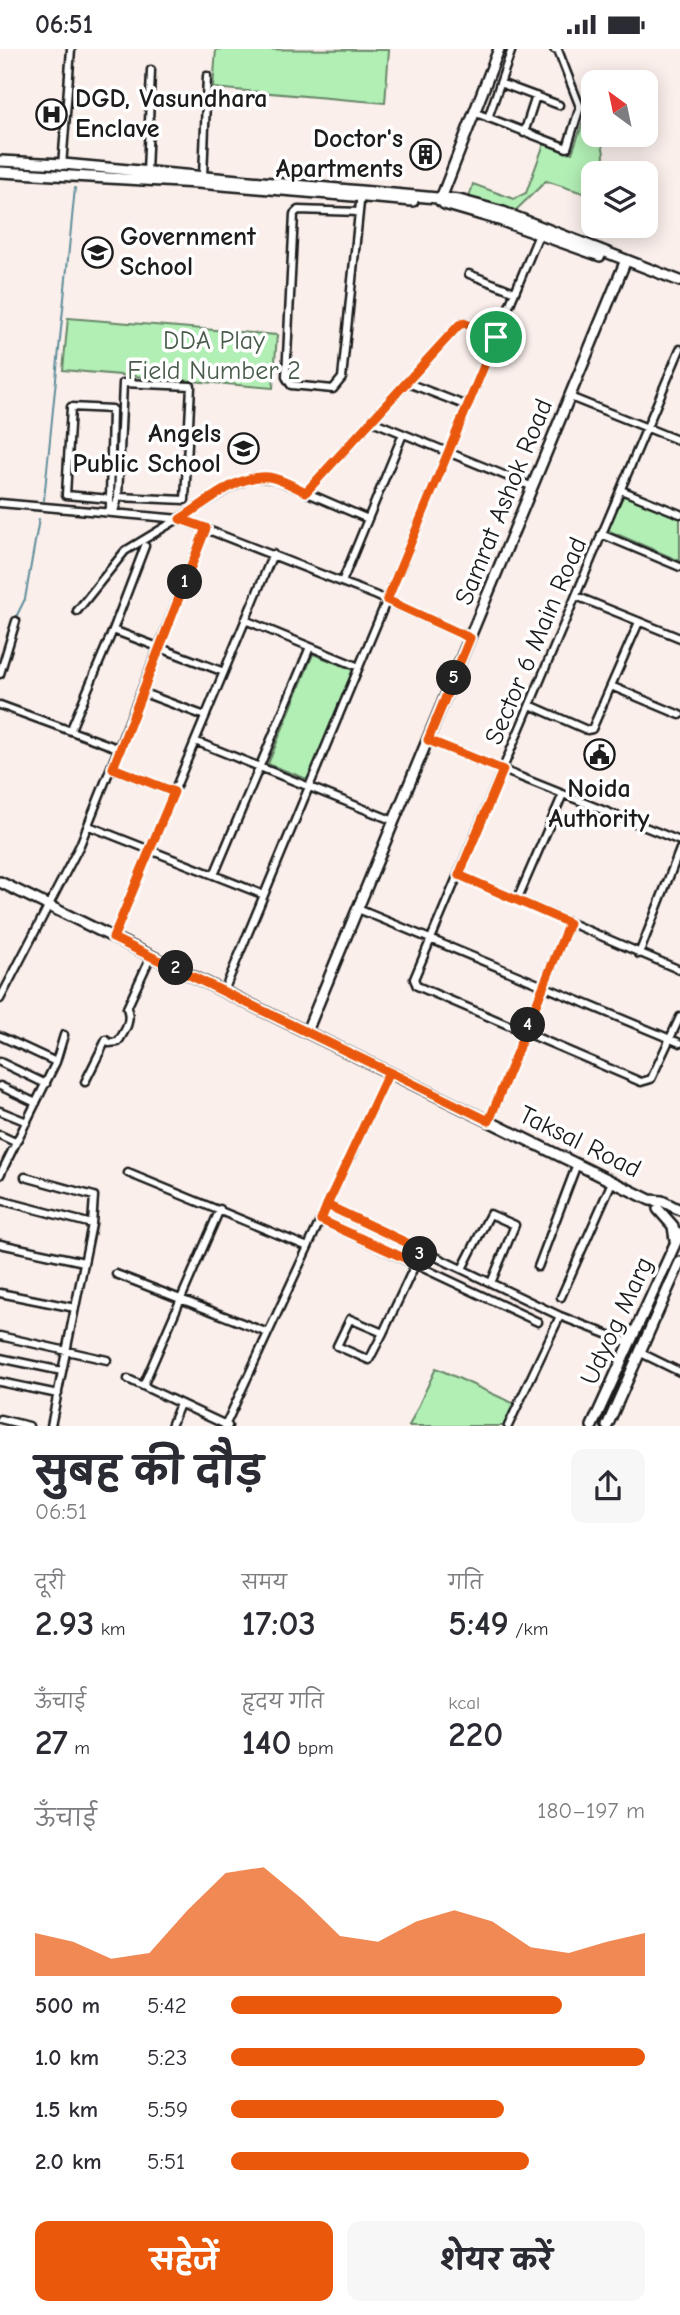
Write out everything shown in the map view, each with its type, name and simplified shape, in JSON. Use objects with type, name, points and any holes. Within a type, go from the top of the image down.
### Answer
[{"type":"street","points":[[61,174],[71,49]]},
{"type":"street","points":[[440,201],[499,49]]},
{"type":"street","points":[[488,118],[512,49]]},
{"type":"street","points":[[476,113],[567,148],[580,107],[558,50],[554,49]]},
{"type":"street","points":[[147,173],[151,70]]},
{"type":"street","points":[[204,177],[207,76]]},
{"type":"street","points":[[500,83],[559,105]]},
{"type":"street","points":[[524,133],[536,96]]},
{"type":"street","points":[[0,161],[63,163],[204,177],[440,201],[503,212],[540,230],[680,281]]},
{"type":"street","points":[[0,171],[260,184]]},
{"type":"street","points":[[359,212],[298,210],[294,214],[286,377],[291,385],[333,389],[342,378],[359,212],[360,193]]},
{"type":"street","points":[[224,991],[540,230]]},
{"type":"street","points":[[626,263],[680,287]]},
{"type":"street","name":"Samrat Ashok Road","points":[[307,1031],[626,263]]},
{"type":"street","points":[[469,274],[514,292]]},
{"type":"street","points":[[306,492],[461,324],[496,337]]},
{"type":"street","name":"Sector 6 Main Road","points":[[526,1032],[417,986],[414,979],[680,349]]},
{"type":"street","points":[[112,512],[114,498],[123,383],[191,386],[185,500],[114,498],[66,495],[71,407],[112,409],[114,498]]},
{"type":"street","points":[[408,383],[467,406]]},
{"type":"street","points":[[570,397],[680,441]]},
{"type":"street","points":[[372,421],[533,487]]},
{"type":"street","points":[[342,582],[403,434]]},
{"type":"street","points":[[77,611],[125,551],[231,487],[254,477],[275,478],[368,519]]},
{"type":"street","points":[[621,489],[680,514]]},
{"type":"street","points":[[0,503],[180,519],[387,600],[470,638]]},
{"type":"street","points":[[0,999],[89,826],[206,528]]},
{"type":"street","points":[[601,534],[680,567]]},
{"type":"street","points":[[71,729],[145,546]]},
{"type":"street","points":[[113,938],[273,554]]},
{"type":"street","points":[[576,597],[680,638]]},
{"type":"street","points":[[245,619],[359,667]]},
{"type":"street","points":[[0,674],[16,621]]},
{"type":"street","points":[[530,705],[590,730],[594,727],[639,622]]},
{"type":"street","points":[[113,630],[224,672]]},
{"type":"street","points":[[214,875],[310,647]]},
{"type":"street","points":[[611,686],[680,715]]},
{"type":"street","points":[[141,692],[205,716]]},
{"type":"street","points":[[0,705],[120,749]]},
{"type":"street","points":[[428,740],[680,841]]},
{"type":"street","points":[[195,741],[394,821]]},
{"type":"street","points":[[113,768],[174,792]]},
{"type":"street","points":[[517,900],[563,794]]},
{"type":"street","points":[[89,826],[264,895]]},
{"type":"street","points":[[639,954],[680,849]]},
{"type":"street","points":[[459,875],[680,970]]},
{"type":"street","name":"Taksal Road","points":[[0,882],[612,1182],[650,1200],[662,1201],[680,1210]]},
{"type":"street","points":[[358,909],[680,1043]]},
{"type":"street","points":[[489,1121],[569,923]]},
{"type":"street","points":[[85,1082],[106,1040],[109,1043],[118,1042],[127,1028],[130,1015],[127,1008],[151,956]]},
{"type":"street","points":[[526,1032],[641,1082],[651,1079],[680,1017]]},
{"type":"street","points":[[0,1175],[46,1084],[64,1035]]},
{"type":"street","points":[[0,1036],[56,1062]]},
{"type":"street","points":[[0,1062],[46,1084]]},
{"type":"street","points":[[128,1379],[226,1426],[389,1072]]},
{"type":"street","points":[[0,1086],[36,1103]]},
{"type":"street","points":[[0,1111],[27,1122]]},
{"type":"street","points":[[0,1135],[15,1142]]},
{"type":"street","points":[[538,1267],[577,1164]]},
{"type":"street","points":[[128,1173],[308,1247]]},
{"type":"street","points":[[25,1177],[93,1194],[92,1224],[51,1426]]},
{"type":"street","points":[[561,1297],[612,1182]]},
{"type":"street","points":[[0,1200],[92,1224]]},
{"type":"street","name":"Taksal Road","points":[[650,1200],[658,1209],[680,1223]]},
{"type":"street","points":[[327,1205],[560,1316],[630,1343]]},
{"type":"street","points":[[143,1386],[220,1209]]},
{"type":"street","points":[[658,1209],[673,1226],[675,1245]]},
{"type":"street","points":[[462,1269],[490,1214],[511,1223],[515,1225],[491,1283]]},
{"type":"street","points":[[321,1220],[538,1322]]},
{"type":"street","name":"Udyog Marg","points":[[592,1426],[680,1233]]},
{"type":"street","points":[[0,1244],[84,1262]]},
{"type":"street","points":[[383,1333],[350,1319],[337,1346],[369,1360],[383,1333],[422,1250]]},
{"type":"street","name":"Udyog Marg","points":[[607,1426],[680,1262]]},
{"type":"street","points":[[116,1274],[268,1333]]},
{"type":"street","points":[[0,1293],[75,1308]]},
{"type":"street","points":[[508,1426],[560,1316]]},
{"type":"street","points":[[0,1336],[107,1360]]},
{"type":"street","points":[[641,1353],[680,1372]]},
{"type":"street","points":[[0,1358],[62,1371]]},
{"type":"street","points":[[0,1382],[58,1394]]},
{"type":"street","points":[[172,1426],[180,1404]]},
{"type":"street","points":[[0,1419],[29,1426]]},
{"type":"green space","points":[[216,49],[389,50],[385,103],[213,88]]},
{"type":"green space","points":[[581,128],[581,147],[602,147],[603,161],[581,161],[581,192],[546,181],[515,211],[469,198],[473,184],[514,199],[526,193],[544,144],[572,153]]},
{"type":"green space","name":"DDA Play Field Number 2","points":[[68,318],[277,335],[273,388],[63,370]]},
{"type":"green space","points":[[624,494],[680,517],[680,561],[607,530]]},
{"type":"green space","points":[[313,654],[356,671],[312,781],[268,764]]},
{"type":"green space","points":[[436,1368],[515,1404],[505,1426],[409,1426]]},
{"type":"waterway","points":[[44,500],[75,188]]},
{"type":"waterway","points":[[15,619],[25,599],[39,519]]},
{"type":"place","name":"DGD, Vasundhara Enclave","points":[[52,114]]},
{"type":"place","name":"Doctor's Apartments","points":[[426,154]]},
{"type":"place","name":"Government School","points":[[97,252]]},
{"type":"place","name":"Angels Public School","points":[[244,449]]},
{"type":"place","name":"Noida Authority","points":[[599,754]]},
{"type":"route","points":[[496,337],[387,600],[470,638],[428,740],[503,770],[459,875],[569,923],[489,1121],[389,1072],[375,1103],[327,1205],[321,1220],[415,1263],[422,1250],[327,1205],[389,1072],[113,938],[174,792],[113,768],[206,528],[180,519],[231,487],[254,477],[275,478],[306,492],[459,325],[464,323],[496,337]]}]
